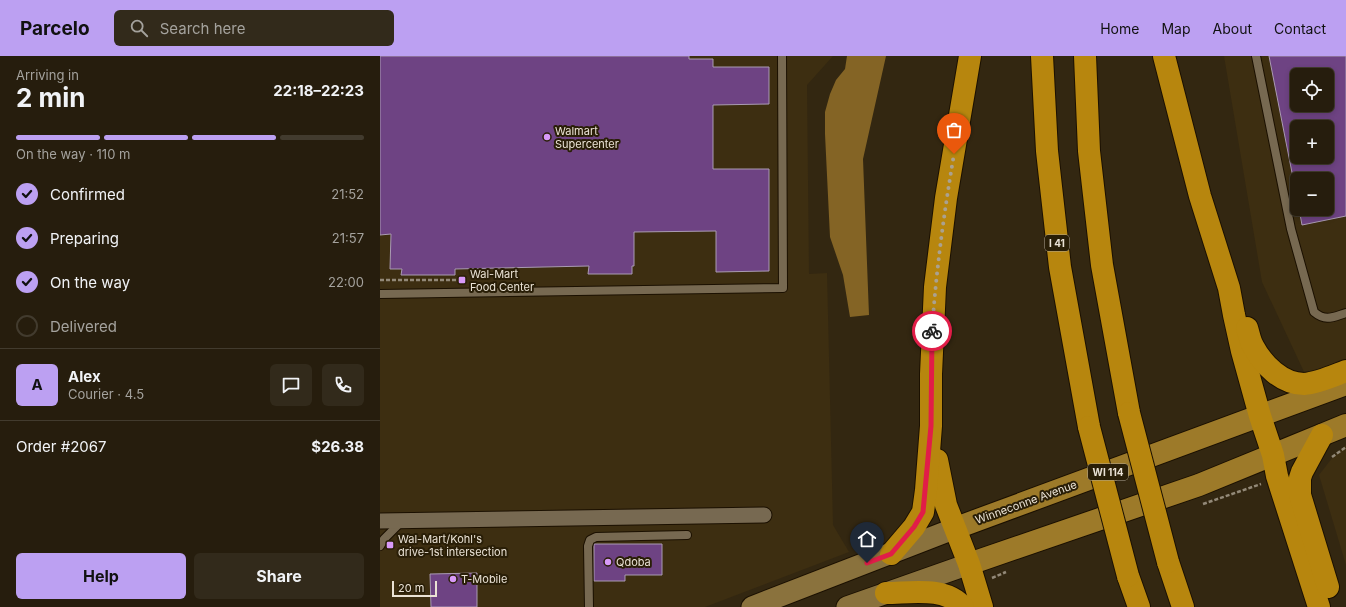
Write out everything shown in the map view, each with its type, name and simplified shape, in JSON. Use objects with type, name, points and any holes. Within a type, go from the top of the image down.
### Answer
[{"type":"highway","points":[[891,554],[914,527],[923,512],[931,426],[931,354],[935,287],[946,198],[970,56]]},
{"type":"highway","name":"I 41","points":[[1042,56],[1048,151],[1060,267],[1089,427],[1128,576],[1139,607]]},
{"type":"highway","points":[[1085,56],[1088,151],[1102,265],[1129,413],[1168,562],[1183,607]]},
{"type":"highway","points":[[1164,56],[1200,196],[1229,288],[1242,351],[1260,416],[1277,476],[1319,607]]},
{"type":"highway","points":[[1229,288],[1242,311],[1253,346],[1264,363],[1278,376],[1303,384],[1315,382],[1346,371]]},
{"type":"highway","points":[[931,426],[946,505],[969,564],[982,607]]},
{"type":"highway","points":[[1322,435],[1302,472],[1300,478],[1300,495],[1335,607]]},
{"type":"highway","points":[[886,594],[933,593],[951,597],[963,607]]},
{"type":"main road","name":"Winneconne Avenue","points":[[752,607],[956,528],[1346,384]]},
{"type":"main road","points":[[847,607],[1199,484],[1346,425]]},
{"type":"street","points":[[380,521],[764,515]]},
{"type":"lane","points":[[380,294],[783,288],[782,56]]},
{"type":"lane","points":[[1256,56],[1291,229],[1314,312],[1319,316],[1328,319],[1346,313]]},
{"type":"lane","points":[[380,546],[384,539],[402,520]]},
{"type":"lane","points":[[589,607],[588,546],[590,540],[596,537],[687,535]]},
{"type":"path","points":[[380,280],[458,280]]},
{"type":"path","points":[[1200,505],[1266,482]]},
{"type":"shaded area","points":[[380,56],[833,56],[807,85],[809,274],[827,273],[833,525],[849,552],[705,607],[380,607]]},
{"type":"shaded area","points":[[847,56],[886,56],[863,159],[869,315],[850,317],[843,275],[830,237],[825,134],[825,112],[830,94],[836,80],[845,69]]},
{"type":"shaded area","points":[[1224,56],[1346,56],[1346,366],[1305,374],[1262,282]]},
{"type":"shaded area","points":[[1346,445],[1346,565],[1319,475],[1333,457]]},
{"type":"building","name":"Walmart Supercenter","points":[[380,56],[689,56],[689,59],[713,59],[713,67],[769,67],[769,104],[713,105],[713,169],[769,169],[769,271],[716,272],[716,231],[634,232],[634,266],[632,266],[632,274],[588,274],[589,266],[455,269],[455,275],[401,275],[402,269],[390,269],[391,234],[380,235]]},
{"type":"building","points":[[1269,56],[1346,56],[1346,216],[1302,225],[1300,216],[1334,216],[1334,172],[1292,172],[1290,164],[1334,164],[1334,120],[1290,120],[1290,162]]},
{"type":"building","points":[[594,544],[662,544],[662,575],[625,575],[625,581],[594,581]]},
{"type":"building","points":[[477,573],[477,607],[431,607],[430,574]]},
{"type":"way so far","points":[[932,331],[940,242],[954,154]]},
{"type":"place","name":"Walmart Supercenter","points":[[547,137]]},
{"type":"place","name":"Wal-Mart Food Center","points":[[462,280]]},
{"type":"place","name":"Wal-Mart/Kohl's drive-1st intersection","points":[[390,545]]},
{"type":"place","name":"Qdoba","points":[[608,562]]},
{"type":"place","name":"T-Mobile","points":[[453,579]]},
{"type":"route","points":[[867,563],[891,554],[914,527],[923,512],[931,426],[932,331]]}]
